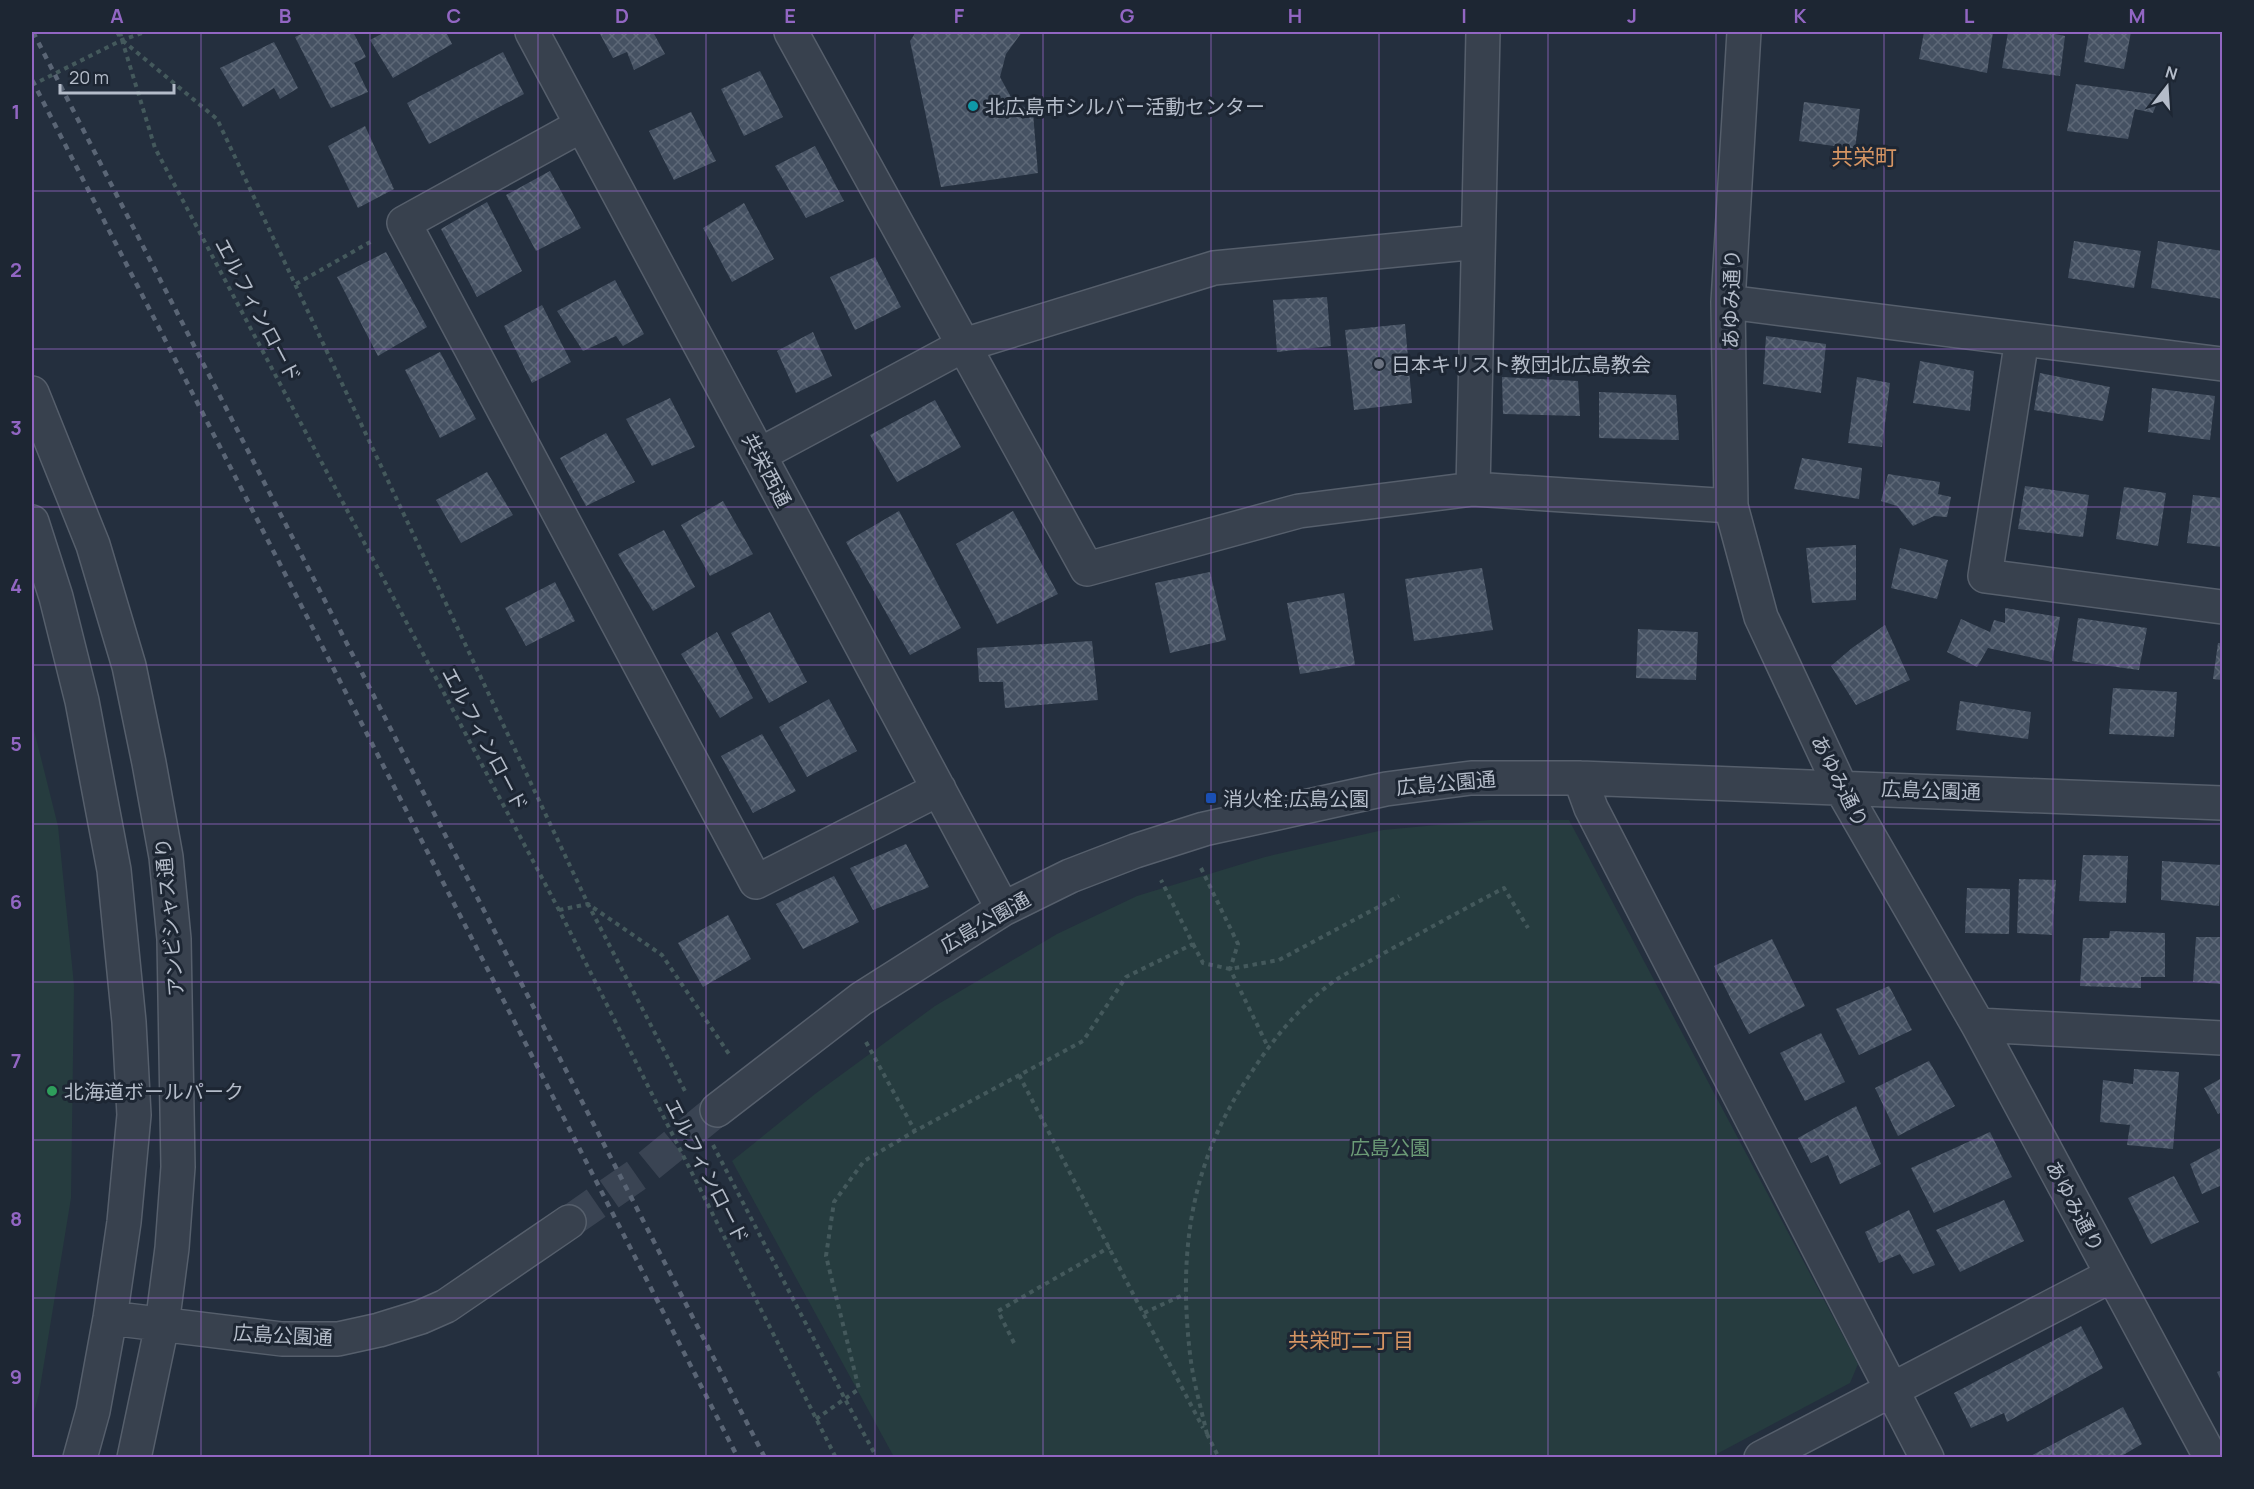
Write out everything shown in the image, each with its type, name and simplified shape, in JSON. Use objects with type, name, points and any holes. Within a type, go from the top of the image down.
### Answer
[{"type":"street","name":"共栄西通","points":[[532,32],[1003,909]]},
{"type":"street","points":[[791,32],[1087,569],[1299,511],[1473,489],[1731,506]]},
{"type":"street","points":[[1473,489],[1483,32]]},
{"type":"street","name":"あゆみ通り","points":[[1744,32],[1728,302],[1731,506],[1761,617],[1840,786],[1978,1025],[2211,1458]]},
{"type":"street","points":[[582,125],[404,223],[756,882],[939,789]]},
{"type":"street","points":[[759,454],[963,345],[1214,268],[1478,242]]},
{"type":"street","points":[[1728,302],[2223,364]]},
{"type":"street","points":[[2022,339],[1985,576],[2223,607]]},
{"type":"street","name":"アンビシャス通り","points":[[32,393],[93,545],[129,666],[166,857],[174,939],[178,1167],[172,1248],[162,1325],[134,1458]]},
{"type":"street","points":[[32,522],[56,597],[82,701],[114,870],[129,1022],[134,1115],[124,1222],[110,1318],[93,1411],[80,1458]]},
{"type":"street","name":"広島公園通","points":[[713,1123],[861,999],[1003,909],[1070,876],[1135,851],[1203,829],[1386,789],[1471,778],[1580,778],[1840,786],[2223,803]]},
{"type":"street","points":[[1580,778],[1591,808],[1927,1458]]},
{"type":"street","points":[[1978,1025],[2223,1038]]},
{"type":"street","name":"広島公園通","points":[[110,1318],[282,1339],[338,1339],[379,1330],[421,1317],[446,1306],[569,1222]]},
{"type":"street","points":[[1761,1458],[2112,1275]]},
{"type":"path","name":"エルフィンロード","points":[[118,32],[155,148],[559,910],[836,1458]]},
{"type":"path","points":[[32,84],[122,40],[145,32]]},
{"type":"path","points":[[122,40],[217,119],[588,904],[686,1093]]},
{"type":"path","points":[[296,284],[404,223]]},
{"type":"path","points":[[1200,866],[1238,944],[1230,969],[1268,1047]]},
{"type":"path","points":[[1160,878],[1203,963],[1230,969],[1279,960],[1399,896]]},
{"type":"path","points":[[1207,1434],[1190,1356],[1185,1294],[1188,1235],[1198,1184],[1214,1139],[1232,1100],[1268,1047],[1303,1008],[1333,982],[1504,888],[1528,928]]},
{"type":"path","points":[[559,910],[588,904],[662,955],[735,1063]]},
{"type":"path","points":[[816,1419],[859,1389],[826,1256],[834,1202],[864,1161],[915,1131],[1083,1041],[1126,977],[1193,944]]},
{"type":"path","points":[[866,1042],[915,1131]]},
{"type":"path","points":[[1019,1075],[1219,1458]]},
{"type":"path","points":[[713,1123],[845,1399],[877,1458]]},
{"type":"path","points":[[1014,1343],[998,1311],[1110,1247]]},
{"type":"path","points":[[1144,1313],[1185,1294]]},
{"type":"green space","name":"北海道ボールパーク","points":[[32,722],[58,826],[74,985],[71,1198],[39,1394],[32,1419]]},
{"type":"green space","name":"広島公園","points":[[1490,820],[1569,820],[1858,1364],[1850,1383],[1711,1457],[894,1457],[732,1161],[815,1094],[935,1006],[1057,934],[1137,896],[1265,857],[1383,830]]},
{"type":"building","points":[[306,32],[353,32],[366,57],[354,63],[368,92],[331,108],[295,37]]},
{"type":"building","points":[[385,32],[446,32],[452,44],[393,78],[370,40]]},
{"type":"building","points":[[599,32],[653,32],[665,54],[634,70],[627,52],[613,58]]},
{"type":"building","name":"北広島市シルバー活動センター","points":[[916,32],[1022,32],[1006,54],[1000,77],[1012,99],[1033,113],[1038,173],[941,187],[910,41]]},
{"type":"building","points":[[1924,32],[1993,32],[1987,73],[1919,59]]},
{"type":"building","points":[[2008,32],[2045,32],[2065,36],[2060,76],[2002,68]]},
{"type":"building","points":[[2089,32],[2131,32],[2124,69],[2084,62]]},
{"type":"building","points":[[274,42],[298,88],[280,99],[274,88],[243,107],[220,68]]},
{"type":"building","points":[[503,52],[524,94],[429,144],[407,103]]},
{"type":"building","points":[[760,71],[783,117],[744,136],[721,89]]},
{"type":"building","points":[[2076,84],[2160,95],[2153,113],[2135,109],[2128,139],[2067,131]]},
{"type":"building","points":[[1804,102],[1860,109],[1855,149],[1799,141]]},
{"type":"building","points":[[691,112],[716,161],[674,180],[649,131]]},
{"type":"building","points":[[365,126],[394,189],[358,208],[328,146]]},
{"type":"building","points":[[815,146],[844,201],[806,218],[775,166]]},
{"type":"building","points":[[550,171],[581,228],[536,251],[506,195]]},
{"type":"building","points":[[487,202],[522,271],[477,297],[441,229]]},
{"type":"building","points":[[744,203],[774,259],[732,282],[703,228]]},
{"type":"building","points":[[2074,241],[2141,251],[2134,288],[2068,278]]},
{"type":"building","points":[[2158,241],[2222,251],[2222,299],[2151,288]]},
{"type":"building","points":[[386,252],[427,327],[378,356],[337,277]]},
{"type":"building","points":[[875,257],[901,307],[855,330],[830,277]]},
{"type":"building","points":[[615,280],[644,334],[623,346],[616,336],[583,351],[557,311]]},
{"type":"building","points":[[1327,297],[1331,346],[1277,352],[1273,300]]},
{"type":"building","points":[[542,305],[571,362],[532,383],[504,326]]},
{"type":"building","points":[[1405,324],[1412,403],[1354,410],[1345,330]]},
{"type":"building","points":[[813,332],[832,376],[796,393],[777,351]]},
{"type":"building","points":[[1766,336],[1826,344],[1821,393],[1763,384]]},
{"type":"building","points":[[440,352],[476,419],[440,438],[405,370]]},
{"type":"building","points":[[1920,361],[1974,371],[1970,411],[1913,403]]},
{"type":"building","points":[[2040,373],[2110,387],[2103,421],[2034,410]]},
{"type":"building","points":[[1502,377],[1578,381],[1580,416],[1503,414]]},
{"type":"building","points":[[1857,377],[1890,383],[1882,447],[1848,443]]},
{"type":"building","points":[[2152,388],[2215,396],[2210,440],[2148,432]]},
{"type":"building","points":[[1599,392],[1676,395],[1679,440],[1599,438]]},
{"type":"building","points":[[670,398],[695,447],[652,466],[626,419]]},
{"type":"building","points":[[935,400],[961,447],[897,482],[870,435]]},
{"type":"building","points":[[606,433],[635,482],[586,506],[560,458]]},
{"type":"building","points":[[1802,458],[1862,468],[1859,499],[1794,489]]},
{"type":"building","points":[[487,472],[513,515],[461,543],[436,500]]},
{"type":"building","points":[[1888,474],[1940,482],[1938,494],[1951,497],[1947,517],[1934,516],[1913,526],[1897,506],[1881,501]]},
{"type":"building","points":[[2025,486],[2089,495],[2083,537],[2018,529]]},
{"type":"building","points":[[2124,487],[2166,493],[2158,546],[2116,539]]},
{"type":"building","points":[[2193,495],[2222,498],[2222,547],[2187,543]]},
{"type":"building","points":[[723,501],[753,554],[710,576],[681,525]]},
{"type":"building","points":[[899,511],[961,628],[910,655],[846,542]]},
{"type":"building","points":[[1013,511],[1058,594],[997,624],[956,544]]},
{"type":"building","points":[[664,530],[695,587],[653,611],[618,554]]},
{"type":"building","points":[[1856,545],[1856,600],[1812,603],[1806,548]]},
{"type":"building","points":[[1900,548],[1948,560],[1937,599],[1891,588]]},
{"type":"building","points":[[1482,568],[1493,630],[1414,641],[1405,579]]},
{"type":"building","points":[[1210,572],[1226,640],[1170,653],[1155,583]]},
{"type":"building","points":[[555,582],[575,621],[526,646],[505,608]]},
{"type":"building","points":[[1344,593],[1355,665],[1300,674],[1287,603]]},
{"type":"building","points":[[2005,608],[2060,617],[2052,662],[1988,648],[1977,667],[1947,652],[1961,619],[1990,632],[1994,620],[2005,623]]},
{"type":"building","points":[[770,612],[807,682],[769,703],[731,633]]},
{"type":"building","points":[[2078,618],[2147,628],[2139,670],[2072,661]]},
{"type":"building","points":[[1885,625],[1910,680],[1856,705],[1831,666]]},
{"type":"building","points":[[1638,629],[1698,632],[1696,680],[1636,678]]},
{"type":"building","points":[[717,632],[753,698],[720,718],[681,654]]},
{"type":"building","points":[[1092,641],[1098,700],[1005,708],[1003,682],[979,682],[977,648]]},
{"type":"building","points":[[2218,643],[2222,643],[2222,680],[2213,679]]},
{"type":"building","points":[[2113,688],[2177,692],[2174,737],[2109,734]]},
{"type":"building","points":[[829,699],[857,751],[807,777],[779,727]]},
{"type":"building","points":[[1960,701],[2031,712],[2028,739],[1956,730]]},
{"type":"building","points":[[762,734],[796,791],[753,813],[721,756]]},
{"type":"building","points":[[906,844],[929,887],[873,910],[850,868]]},
{"type":"building","points":[[2083,855],[2128,856],[2126,903],[2079,901]]},
{"type":"building","points":[[2162,861],[2222,865],[2219,906],[2161,900]]},
{"type":"building","points":[[834,876],[859,922],[803,949],[776,904]]},
{"type":"building","points":[[2019,879],[2056,880],[2052,935],[2017,933]]},
{"type":"building","points":[[1967,888],[2010,889],[2009,934],[1965,933]]},
{"type":"building","points":[[728,915],[751,959],[703,987],[678,943]]},
{"type":"building","points":[[2110,931],[2165,933],[2165,977],[2141,977],[2141,988],[2080,986],[2083,938],[2109,938]]},
{"type":"building","points":[[2196,937],[2221,937],[2222,984],[2193,982]]},
{"type":"building","points":[[1772,939],[1805,1006],[1749,1034],[1714,966]]},
{"type":"building","points":[[1889,986],[1912,1030],[1859,1055],[1836,1009]]},
{"type":"building","points":[[1821,1033],[1845,1082],[1805,1101],[1780,1053]]},
{"type":"building","points":[[1929,1061],[1955,1106],[1898,1136],[1875,1088]]},
{"type":"building","points":[[2134,1069],[2179,1072],[2173,1149],[2127,1145],[2130,1125],[2100,1122],[2103,1080],[2133,1084]]},
{"type":"building","points":[[2222,1078],[2222,1112],[2218,1114],[2204,1088]]},
{"type":"building","points":[[1856,1106],[1881,1164],[1840,1184],[1828,1155],[1811,1163],[1798,1138]]},
{"type":"building","points":[[1990,1132],[2012,1177],[1934,1213],[1911,1168]]},
{"type":"building","points":[[2222,1147],[2222,1185],[2202,1194],[2190,1164]]},
{"type":"building","points":[[2174,1176],[2199,1222],[2151,1244],[2128,1198]]},
{"type":"building","points":[[2004,1200],[2024,1241],[1960,1272],[1936,1230]]},
{"type":"building","points":[[1909,1210],[1935,1265],[1913,1274],[1900,1254],[1879,1263],[1865,1232]]},
{"type":"building","points":[[2081,1326],[2103,1368],[2007,1422],[2004,1413],[1971,1428],[1954,1393]]},
{"type":"building","points":[[2222,1370],[2222,1383],[2217,1372]]},
{"type":"building","points":[[2123,1407],[2142,1444],[2118,1458],[2027,1458]]},
{"type":"tunnel","points":[[569,1222],[641,1172],[717,1110]]},
{"type":"railway","points":[[33,32],[765,1458]]},
{"type":"railway","points":[[32,80],[738,1458]]},
{"type":"place","name":"北広島市シルバー活動センター","points":[[973,106]]},
{"type":"place","name":"日本キリスト教団北広島教会","points":[[1379,364]]},
{"type":"place","name":"消火栓;広島公園","points":[[1211,798]]},
{"type":"place","name":"北海道ボールパーク","points":[[52,1091]]},
{"type":"district","name":"共栄町","points":[[1864,157]]},
{"type":"district","name":"共栄町二丁目","points":[[1351,1340]]}]
